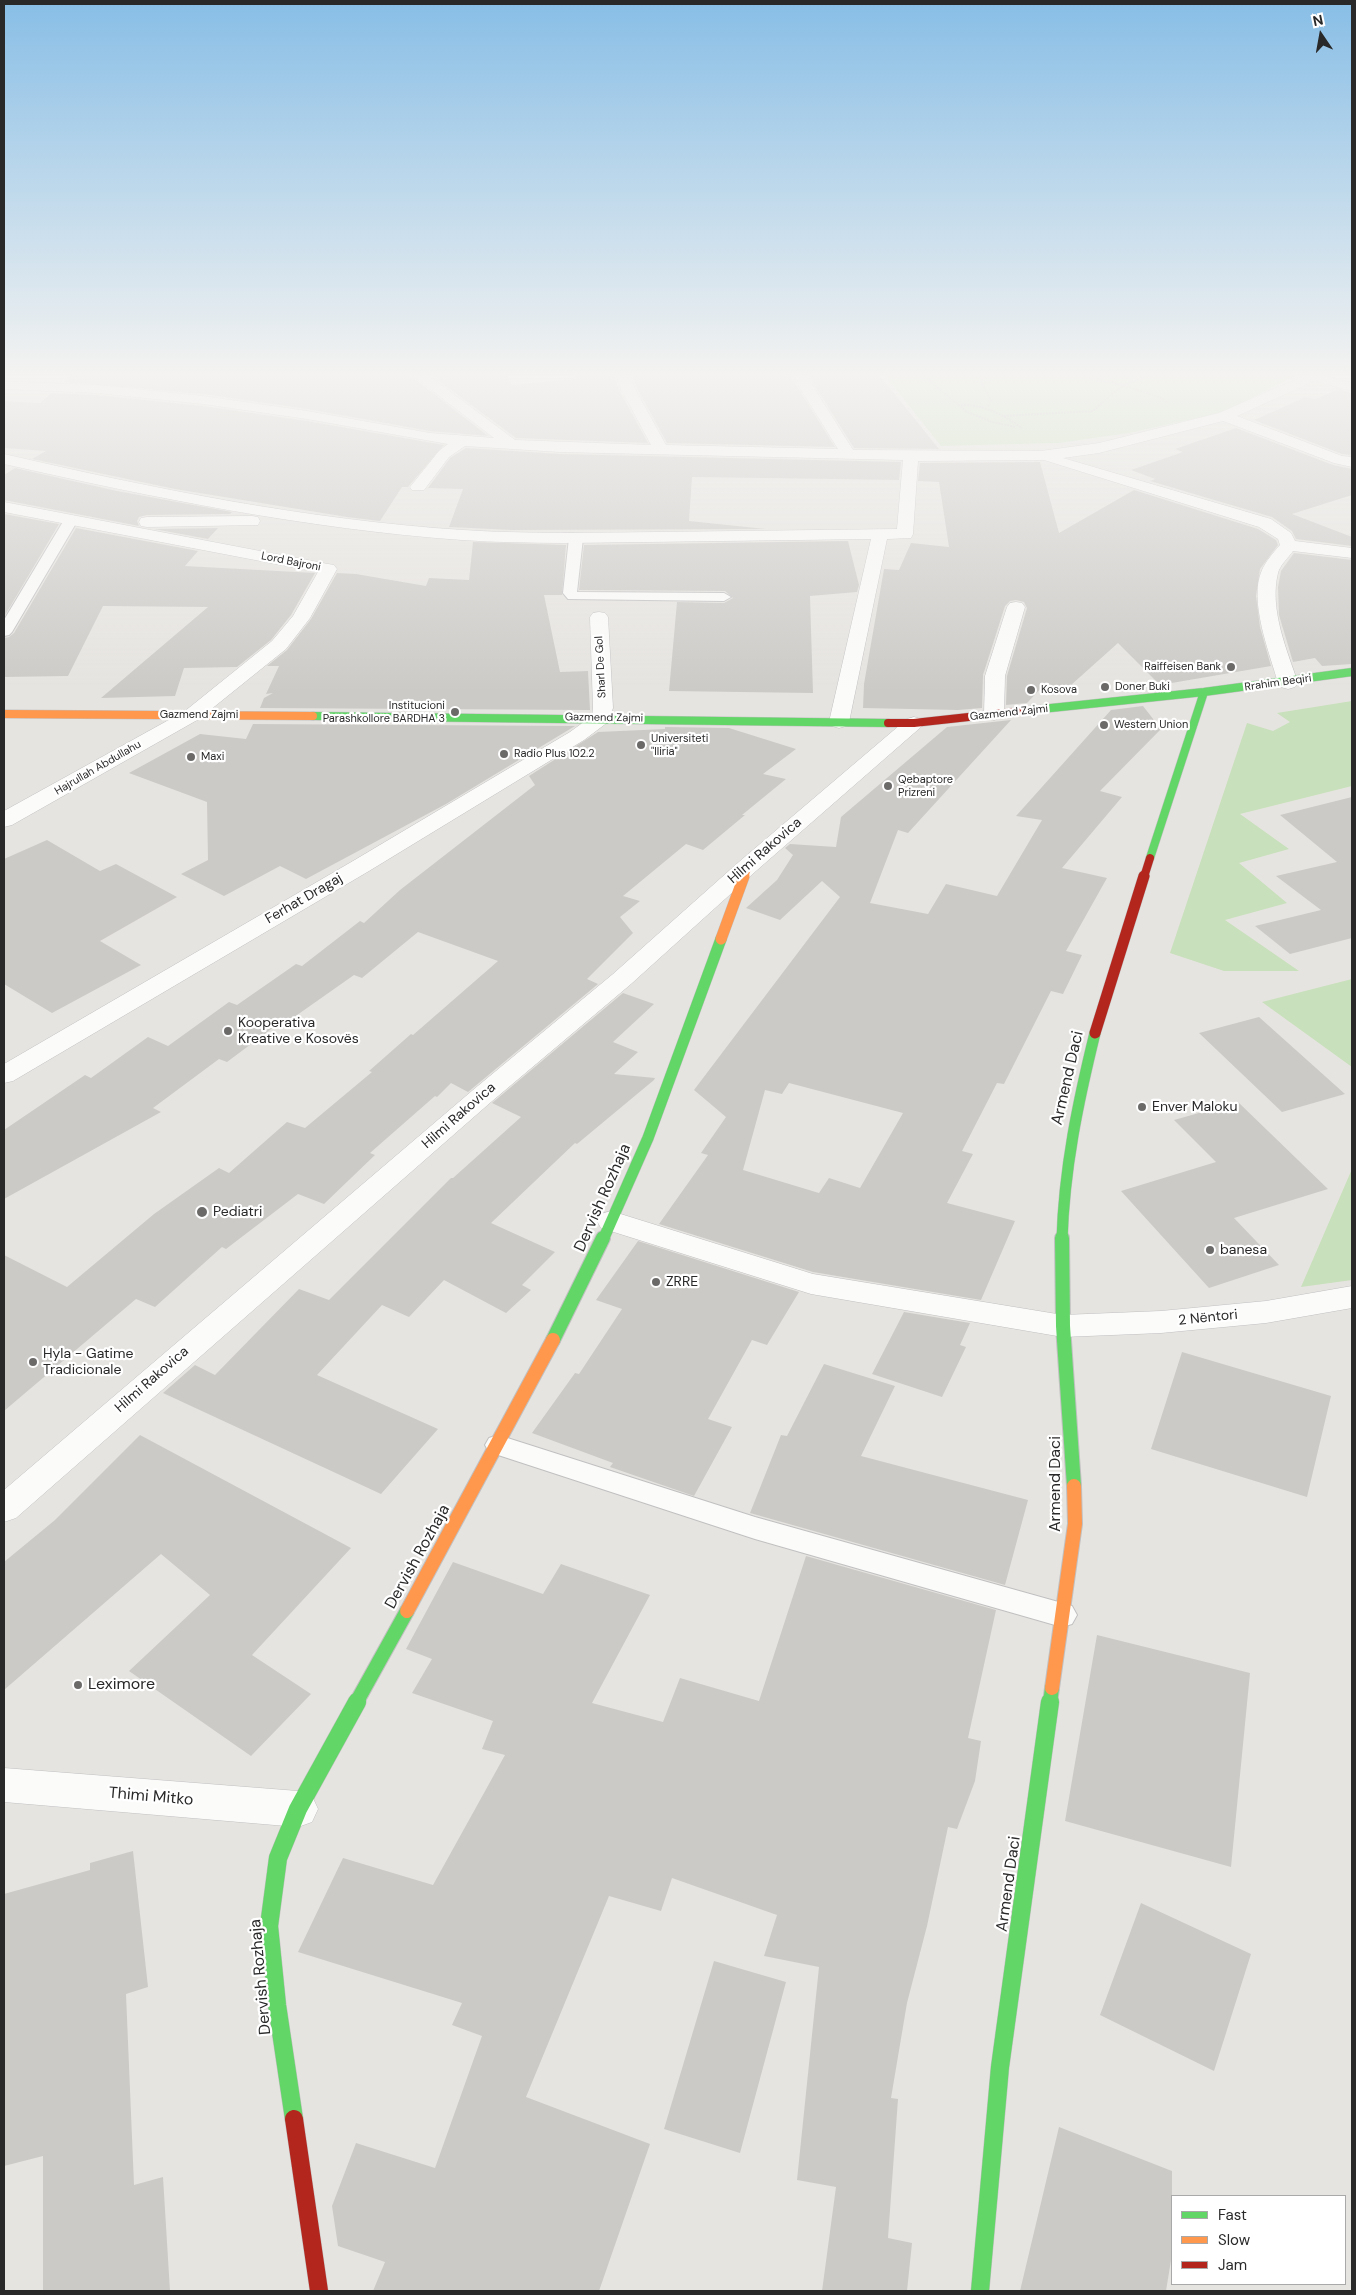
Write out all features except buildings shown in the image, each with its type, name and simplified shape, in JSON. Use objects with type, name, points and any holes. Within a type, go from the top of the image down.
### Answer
[{"type":"street","points":[[92,479],[330,521],[463,535],[576,538],[905,534],[907,479]]},
{"type":"street","points":[[418,486],[424,479]]},
{"type":"street","points":[[1118,479],[1265,523],[1285,537],[1288,545]]},
{"type":"street","name":"Lord Bajroni","points":[[4,507],[328,569],[301,618],[279,645],[192,714]]},
{"type":"street","name":"Lord Bajroni","points":[[77,521],[330,521]]},
{"type":"street","points":[[838,722],[880,535]]},
{"type":"street","points":[[1288,545],[1352,553]]},
{"type":"street","points":[[1288,545],[1269,573],[1268,594],[1271,622],[1288,683]]},
{"type":"street","points":[[994,714],[995,676],[1016,606]]},
{"type":"street","name":"Sharl De Gol","points":[[599,617],[603,708],[601,718]]},
{"type":"street","name":"Rrahim Beqiri","points":[[1204,692],[1288,683],[1352,672]]},
{"type":"street","name":"Gazmend Zajmi","points":[[4,714],[601,718],[914,723],[1204,692]]},
{"type":"street","name":"Armend Daci","points":[[980,2291],[1000,2067],[1074,1524],[1073,1438],[1063,1326],[1063,1212],[1068,1152],[1077,1104],[1098,1019],[1204,692]]},
{"type":"street","name":"Hajrullah Abdullahu","points":[[4,820],[192,714]]},
{"type":"street","name":"Ferhat Dragaj","points":[[4,1075],[361,866],[577,736],[601,718]]},
{"type":"street","name":"Hilmi Rakovica","points":[[4,1509],[482,1096],[622,979],[748,866],[914,723]]},
{"type":"street","name":"Dervish Rozhaja","points":[[319,2291],[277,2005],[270,1926],[278,1858],[298,1809],[498,1446],[588,1272],[648,1138],[748,866]]},
{"type":"street","name":"2 Nëntori","points":[[610,1221],[811,1284],[1063,1326],[1161,1322],[1266,1312],[1352,1297]]},
{"type":"street","name":"Thimi Mitko","points":[[4,1785],[298,1809]]},
{"type":"lane","points":[[4,632],[77,521]]},
{"type":"lane","points":[[576,538],[570,593],[573,596],[724,597]]},
{"type":"lane","points":[[498,1446],[755,1528],[1062,1616]]},
{"type":"green space","points":[[1352,701],[1352,786],[1240,814],[1289,849],[1239,863],[1287,903],[1225,920],[1299,971],[1224,971],[1170,953],[1247,723],[1273,731],[1290,722],[1277,713]]},
{"type":"green space","points":[[1352,979],[1352,1067],[1262,1002]]},
{"type":"green space","points":[[1352,1169],[1352,1280],[1301,1287]]},
{"type":"traffic: fast","points":[[1032,710],[1204,692],[1352,672]]},
{"type":"traffic: fast","points":[[1150,858],[1204,692]]},
{"type":"traffic: fast","points":[[313,716],[888,723]]},
{"type":"traffic: fast","points":[[553,1340],[588,1273],[648,1138],[721,939]]},
{"type":"traffic: fast","points":[[1074,1486],[1062,1312],[1064,1189],[1070,1144],[1095,1033]]},
{"type":"traffic: fast","points":[[294,2119],[277,2005],[269,1926],[278,1858],[298,1809],[407,1611]]},
{"type":"traffic: fast","points":[[980,2291],[1000,2067],[1052,1688]]},
{"type":"traffic: slow","points":[[4,714],[313,716]]},
{"type":"traffic: slow","points":[[721,939],[748,866]]},
{"type":"traffic: slow","points":[[407,1611],[553,1340]]},
{"type":"traffic: slow","points":[[1052,1688],[1075,1524],[1074,1486]]},
{"type":"traffic: jam","points":[[888,723],[914,723],[1032,710]]},
{"type":"traffic: jam","points":[[1095,1033],[1150,858]]},
{"type":"traffic: jam","points":[[294,2119],[319,2291]]},
{"type":"place","name":"Raiffeisen Bank","points":[[1231,667]]},
{"type":"place","name":"Doner Buki","points":[[1105,687]]},
{"type":"place","name":"Kosova","points":[[1031,690]]},
{"type":"place","name":"Institucioni Parashkollore BARDHA 3","points":[[455,712]]},
{"type":"place","name":"Western Union","points":[[1104,725]]},
{"type":"place","name":"Universiteti \"Iliria\"","points":[[641,745]]},
{"type":"place","name":"Radio Plus 102.2","points":[[504,754]]},
{"type":"place","name":"Maxi","points":[[191,757]]},
{"type":"place","name":"Qebaptore Prizreni","points":[[888,786]]},
{"type":"place","name":"Kooperativa Kreative e Kosovës","points":[[228,1031]]},
{"type":"place","name":"Enver Maloku","points":[[1142,1107]]},
{"type":"place","name":"Pediatri","points":[[202,1212]]},
{"type":"place","name":"banesa","points":[[1210,1250]]},
{"type":"place","name":"ZRRE","points":[[656,1282]]},
{"type":"place","name":"Hyla - Gatime Tradicionale","points":[[33,1362]]},
{"type":"place","name":"Leximore","points":[[78,1685]]}]
